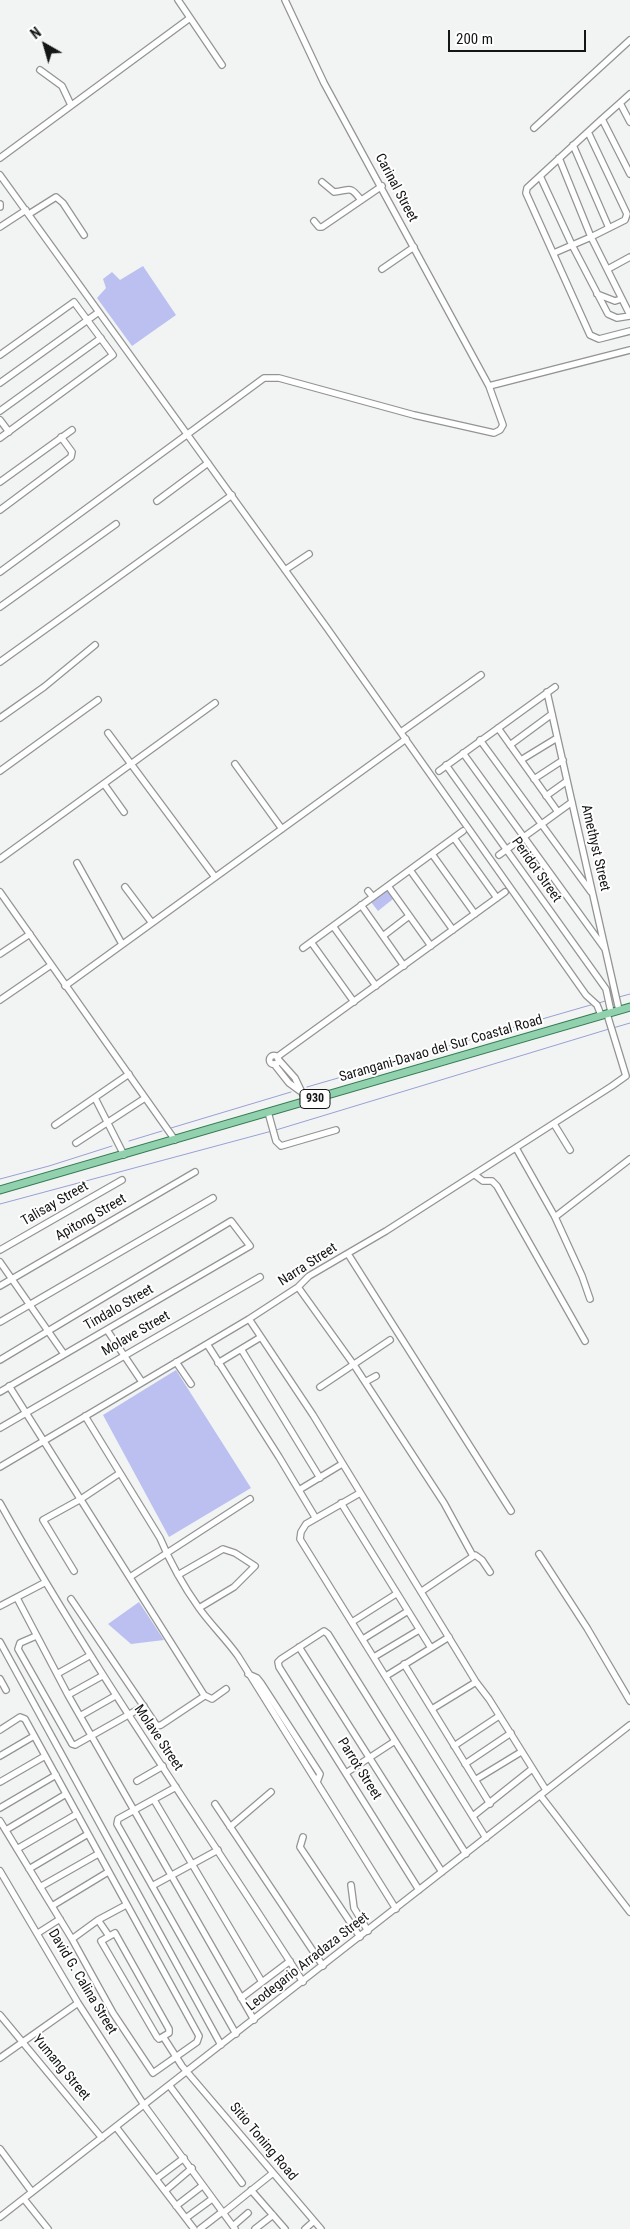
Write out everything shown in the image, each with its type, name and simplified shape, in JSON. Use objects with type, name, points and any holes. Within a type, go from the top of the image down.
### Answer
[{"type":"main road","name":"Sarangani-Davao del Sur Coastal Road","points":[[0,1190],[630,1007]]},
{"type":"street","points":[[178,0],[222,65]]},
{"type":"street","name":"Carinal Street","points":[[188,435],[268,377],[414,415],[494,433],[500,430],[503,425],[490,386],[324,83],[285,0]]},
{"type":"street","points":[[0,158],[190,18]]},
{"type":"street","points":[[534,128],[630,40]]},
{"type":"street","points":[[40,70],[62,86],[71,106]]},
{"type":"street","points":[[630,94],[527,188],[526,193],[590,335],[599,338],[630,331]]},
{"type":"street","points":[[620,103],[630,122]]},
{"type":"street","points":[[602,119],[630,174]]},
{"type":"street","points":[[554,253],[625,220],[628,214],[588,132]]},
{"type":"street","points":[[573,145],[609,228]]},
{"type":"street","points":[[540,176],[572,245],[597,294],[611,316],[621,318],[630,316],[591,237],[560,158]]},
{"type":"street","points":[[0,175],[232,495],[586,995],[606,1014]]},
{"type":"street","points":[[322,182],[334,192],[350,188],[361,200]]},
{"type":"street","points":[[314,221],[318,227],[322,227],[382,186]]},
{"type":"street","points":[[0,227],[56,198],[62,203],[84,235]]},
{"type":"street","points":[[382,269],[414,247]]},
{"type":"street","points":[[608,269],[630,257]]},
{"type":"street","points":[[597,294],[615,301],[621,299]]},
{"type":"street","points":[[0,355],[72,303],[76,303],[112,353],[112,357],[0,438]]},
{"type":"street","points":[[0,383],[96,314]]},
{"type":"street","points":[[0,411],[101,338]]},
{"type":"street","points":[[490,386],[630,350]]},
{"type":"street","points":[[0,420],[9,432]]},
{"type":"street","points":[[0,482],[72,430]]},
{"type":"street","points":[[0,572],[188,435]]},
{"type":"street","points":[[0,510],[71,457],[72,452],[61,437]]},
{"type":"street","points":[[157,501],[208,464]]},
{"type":"street","points":[[0,662],[232,495]]},
{"type":"street","points":[[0,607],[116,524]]},
{"type":"street","points":[[285,570],[309,554]]},
{"type":"street","points":[[0,718],[44,687],[96,645]]},
{"type":"street","points":[[401,732],[481,675]]},
{"type":"street","points":[[438,771],[555,687]]},
{"type":"street","name":"Amethyst Street","points":[[547,692],[619,1010]]},
{"type":"street","points":[[0,771],[98,700]]},
{"type":"street","points":[[0,859],[215,703]]},
{"type":"street","points":[[510,745],[552,714]]},
{"type":"street","points":[[498,728],[558,812]]},
{"type":"street","points":[[108,733],[215,877]]},
{"type":"street","points":[[521,760],[557,738]]},
{"type":"street","points":[[65,986],[406,739]]},
{"type":"street","points":[[480,740],[593,896]]},
{"type":"street","points":[[463,753],[606,951]]},
{"type":"street","points":[[534,779],[563,760]]},
{"type":"street","points":[[235,764],[282,829]]},
{"type":"street","name":"Peridot Street","points":[[446,766],[606,989]]},
{"type":"street","points":[[546,796],[567,780]]},
{"type":"street","points":[[104,784],[124,812]]},
{"type":"street","points":[[498,855],[572,802]]},
{"type":"street","points":[[303,948],[463,832]]},
{"type":"street","points":[[454,838],[497,898]]},
{"type":"street","points":[[432,854],[475,914]]},
{"type":"street","points":[[77,863],[122,944]]},
{"type":"street","points":[[410,870],[453,930]]},
{"type":"street","points":[[388,886],[431,946]]},
{"type":"street","points":[[125,887],[152,923]]},
{"type":"street","points":[[368,891],[373,897]]},
{"type":"street","points":[[0,892],[175,1140]]},
{"type":"street","points":[[306,1101],[295,1078],[273,1061],[505,892]]},
{"type":"street","points":[[361,906],[404,966]]},
{"type":"street","points":[[383,936],[409,916]]},
{"type":"street","points":[[333,926],[376,986]]},
{"type":"street","points":[[0,954],[30,934]]},
{"type":"street","points":[[311,942],[354,1002]]},
{"type":"street","points":[[0,1000],[51,964]]},
{"type":"street","points":[[606,1014],[606,989],[614,987]]},
{"type":"street","name":"Narra Street","points":[[0,1467],[249,1319],[298,1287],[309,1276],[475,1175],[626,1076],[606,1014]]},
{"type":"street","points":[[55,1125],[129,1074]]},
{"type":"street","points":[[95,1098],[108,1120],[124,1155]]},
{"type":"street","points":[[76,1143],[108,1120],[145,1098]]},
{"type":"street","points":[[268,1112],[278,1143],[283,1147],[336,1130]]},
{"type":"street","points":[[554,1124],[570,1150]]},
{"type":"street","points":[[516,1148],[554,1217],[582,1276],[590,1299]]},
{"type":"street","points":[[554,1217],[630,1158]]},
{"type":"street","name":"Apitong Street","points":[[0,1286],[195,1172]]},
{"type":"street","points":[[475,1175],[483,1181],[492,1181],[497,1186],[585,1341]]},
{"type":"street","name":"Talisay Street","points":[[0,1250],[122,1180]]},
{"type":"street","points":[[0,1322],[213,1198]]},
{"type":"street","name":"Tindalo Street","points":[[0,1392],[250,1246],[232,1221],[48,1331]]},
{"type":"street","points":[[348,1254],[511,1511]]},
{"type":"street","points":[[0,1262],[64,1354]]},
{"type":"street","name":"Molave Street","points":[[0,1428],[260,1277]]},
{"type":"street","points":[[298,1287],[354,1365],[444,1504],[473,1556]]},
{"type":"street","points":[[249,1319],[313,1415],[476,1682],[511,1733],[546,1790]]},
{"type":"street","points":[[107,1330],[142,1382]]},
{"type":"street","points":[[0,1360],[48,1331]]},
{"type":"street","points":[[218,1363],[261,1337]]},
{"type":"street","points":[[320,1386],[390,1340]]},
{"type":"street","points":[[206,1344],[315,1517]]},
{"type":"street","points":[[241,1349],[320,1478]]},
{"type":"street","points":[[176,1362],[191,1384]]},
{"type":"street","points":[[365,1382],[376,1376]]},
{"type":"street","points":[[9,1386],[204,1695],[212,1699],[226,1689]]},
{"type":"street","points":[[85,1416],[160,1538],[166,1554],[199,1608],[227,1640],[248,1674],[261,1683],[302,1744],[320,1774],[317,1782]]},
{"type":"street","points":[[299,1490],[342,1464]]},
{"type":"street","points":[[74,1572],[43,1520],[120,1473]]},
{"type":"street","points":[[360,1493],[315,1517],[302,1527],[300,1539],[486,1838]]},
{"type":"street","points":[[130,1577],[250,1499]]},
{"type":"street","name":"Molave Street","points":[[0,1503],[44,1583],[89,1656],[303,1982]]},
{"type":"street","points":[[341,1503],[431,1648]]},
{"type":"street","points":[[178,1575],[222,1549],[235,1553],[255,1566],[234,1588],[199,1608]]},
{"type":"street","points":[[539,1554],[588,1628],[630,1701]]},
{"type":"street","points":[[422,1591],[473,1556],[479,1556],[490,1572]]},
{"type":"street","points":[[0,1606],[44,1583]]},
{"type":"street","points":[[352,1622],[396,1594]]},
{"type":"street","points":[[17,1598],[91,1736],[254,2020]]},
{"type":"street","points":[[71,1598],[156,1725],[159,1726],[195,1704],[204,1695]]},
{"type":"street","points":[[363,1639],[408,1611]]},
{"type":"street","points":[[374,1657],[419,1630]]},
{"type":"street","points":[[442,1872],[299,1647],[326,1631],[466,1854]]},
{"type":"street","points":[[36,1636],[18,1645],[28,1669],[70,1743],[75,1745],[144,1706]]},
{"type":"street","points":[[386,1676],[449,1636]]},
{"type":"street","points":[[0,1642],[221,2045]]},
{"type":"street","name":"Parrot Street","points":[[299,1647],[278,1662],[280,1667],[419,1890]]},
{"type":"street","points":[[57,1674],[89,1656]]},
{"type":"street","points":[[404,1664],[490,1804]]},
{"type":"street","points":[[68,1695],[102,1676]]},
{"type":"street","points":[[0,1679],[6,1690]]},
{"type":"street","points":[[255,1680],[304,1764],[396,1909]]},
{"type":"street","points":[[432,1710],[476,1682]]},
{"type":"street","points":[[80,1716],[116,1696]]},
{"type":"street","points":[[0,1730],[23,1716],[198,2036],[197,2042],[153,2073],[113,2013],[72,1939],[0,1820]]},
{"type":"street","points":[[454,1746],[499,1716]]},
{"type":"street","name":"Leodegario Arradaza Street","points":[[0,2217],[630,1725]]},
{"type":"street","points":[[465,1764],[511,1733]]},
{"type":"street","points":[[0,1756],[34,1736]]},
{"type":"street","points":[[288,1738],[302,1744]]},
{"type":"street","points":[[346,1773],[395,1741]]},
{"type":"street","points":[[475,1780],[521,1752]]},
{"type":"street","points":[[0,1782],[45,1756]]},
{"type":"street","points":[[304,1764],[314,1764]]},
{"type":"street","points":[[137,1781],[163,1766]]},
{"type":"street","points":[[473,1816],[532,1769]]},
{"type":"street","points":[[0,1808],[56,1775]]},
{"type":"street","points":[[176,1787],[118,1820],[117,1824],[236,2034]]},
{"type":"street","points":[[230,1826],[271,1792]]},
{"type":"street","points":[[6,1830],[66,1794]]},
{"type":"street","points":[[540,1795],[630,1912]]},
{"type":"street","points":[[154,1800],[262,1982]]},
{"type":"street","points":[[215,1804],[323,1966]]},
{"type":"street","points":[[17,1849],[77,1814]]},
{"type":"street","points":[[29,1869],[88,1834]]},
{"type":"street","points":[[303,1837],[300,1846],[360,1937]]},
{"type":"street","points":[[152,1886],[218,1850]]},
{"type":"street","points":[[40,1887],[98,1854]]},
{"type":"street","name":"David G. Calina Street","points":[[0,1872],[78,2003],[144,2104],[234,2228]]},
{"type":"street","points":[[52,1906],[108,1872]]},
{"type":"street","points":[[351,1885],[354,1908],[368,1931]]},
{"type":"street","points":[[72,1939],[98,1920],[126,1905]]},
{"type":"street","points":[[98,1920],[109,1936]]},
{"type":"street","points":[[39,1935],[61,1921]]},
{"type":"street","points":[[117,1933],[160,2012],[170,2032],[164,2038],[159,2039],[157,2037],[101,1941],[109,1936],[117,1933]]},
{"type":"street","points":[[241,1998],[290,1961]]},
{"type":"street","points":[[0,2058],[78,2003]]},
{"type":"street","name":"Yumang Street","points":[[0,2014],[102,2138]]},
{"type":"street","name":"Sitio Toning Road","points":[[164,2038],[175,2058],[321,2229]]},
{"type":"street","points":[[169,2085],[242,2182]]},
{"type":"street","points":[[116,2127],[194,2229]]},
{"type":"street","points":[[0,2149],[32,2192]]},
{"type":"street","points":[[156,2179],[184,2158]]},
{"type":"street","points":[[165,2191],[192,2168]]},
{"type":"street","points":[[200,2229],[273,2173]]},
{"type":"street","points":[[176,2206],[202,2186]]},
{"type":"street","points":[[251,2190],[285,2229]]},
{"type":"street","points":[[24,2199],[48,2229]]},
{"type":"street","points":[[186,2218],[212,2199]]},
{"type":"street","points":[[234,2228],[248,2213]]},
{"type":"street","points":[[255,2229],[272,2215]]},
{"type":"street","points":[[305,2229],[314,2221]]},
{"type":"shaded area","points":[[143,266],[176,315],[132,346],[97,298],[106,288],[103,279],[112,272],[120,280]]},
{"type":"shaded area","points":[[387,890],[393,899],[378,911],[371,902]]},
{"type":"shaded area","points":[[176,1370],[251,1488],[169,1537],[103,1415]]},
{"type":"shaded area","points":[[139,1602],[164,1640],[131,1644],[108,1624]]},
{"type":"waterway","points":[[619,997],[630,994]]},
{"type":"waterway","points":[[599,1003],[605,1001]]},
{"type":"waterway","points":[[307,1087],[594,1004]]},
{"type":"waterway","points":[[613,1028],[630,1023]]},
{"type":"waterway","points":[[276,1130],[609,1029]]},
{"type":"waterway","points":[[171,1128],[291,1092]]},
{"type":"waterway","points":[[129,1141],[162,1131]]},
{"type":"waterway","points":[[0,1204],[272,1131]]},
{"type":"waterway","points":[[0,1179],[112,1146]]}]
